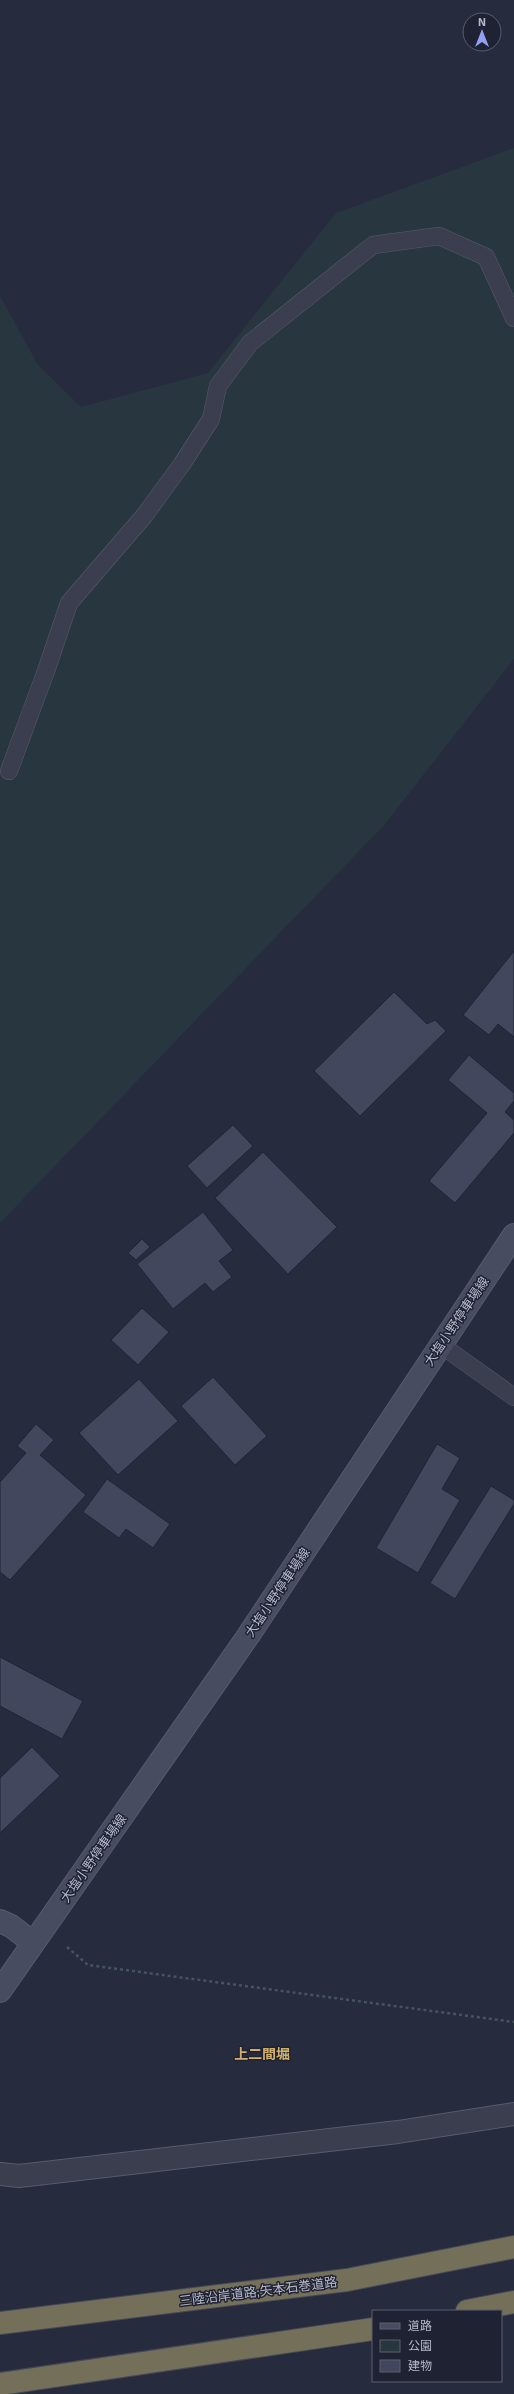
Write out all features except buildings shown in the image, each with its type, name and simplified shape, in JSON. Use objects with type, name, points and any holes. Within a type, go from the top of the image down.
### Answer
[{"type":"highway","name":"三陸沿岸道路;矢本石巻道路","points":[[0,2323],[347,2280],[514,2247]]},
{"type":"highway","points":[[472,2310],[514,2302]]},
{"type":"highway","points":[[0,2384],[372,2329]]},
{"type":"main road","name":"大塩小野停車場線","points":[[0,1991],[38,1934],[248,1636],[514,1235]]},
{"type":"main road","points":[[0,1921],[38,1934]]},
{"type":"street","points":[[0,2174],[19,2176],[327,2140],[514,2114]]},
{"type":"lane","points":[[8,771],[69,603],[144,516],[182,464],[211,420],[218,386],[250,343],[373,245],[439,236],[486,257],[514,318]]},
{"type":"lane","points":[[441,1345],[514,1397]]},
{"type":"path","points":[[38,1934],[88,1965],[514,2022]]},
{"type":"green space","points":[[514,148],[514,659],[385,824],[0,1223],[0,296],[38,365],[81,407],[208,373],[336,213]]},
{"type":"district","name":"上二間堀","points":[[262,2054]]}]
